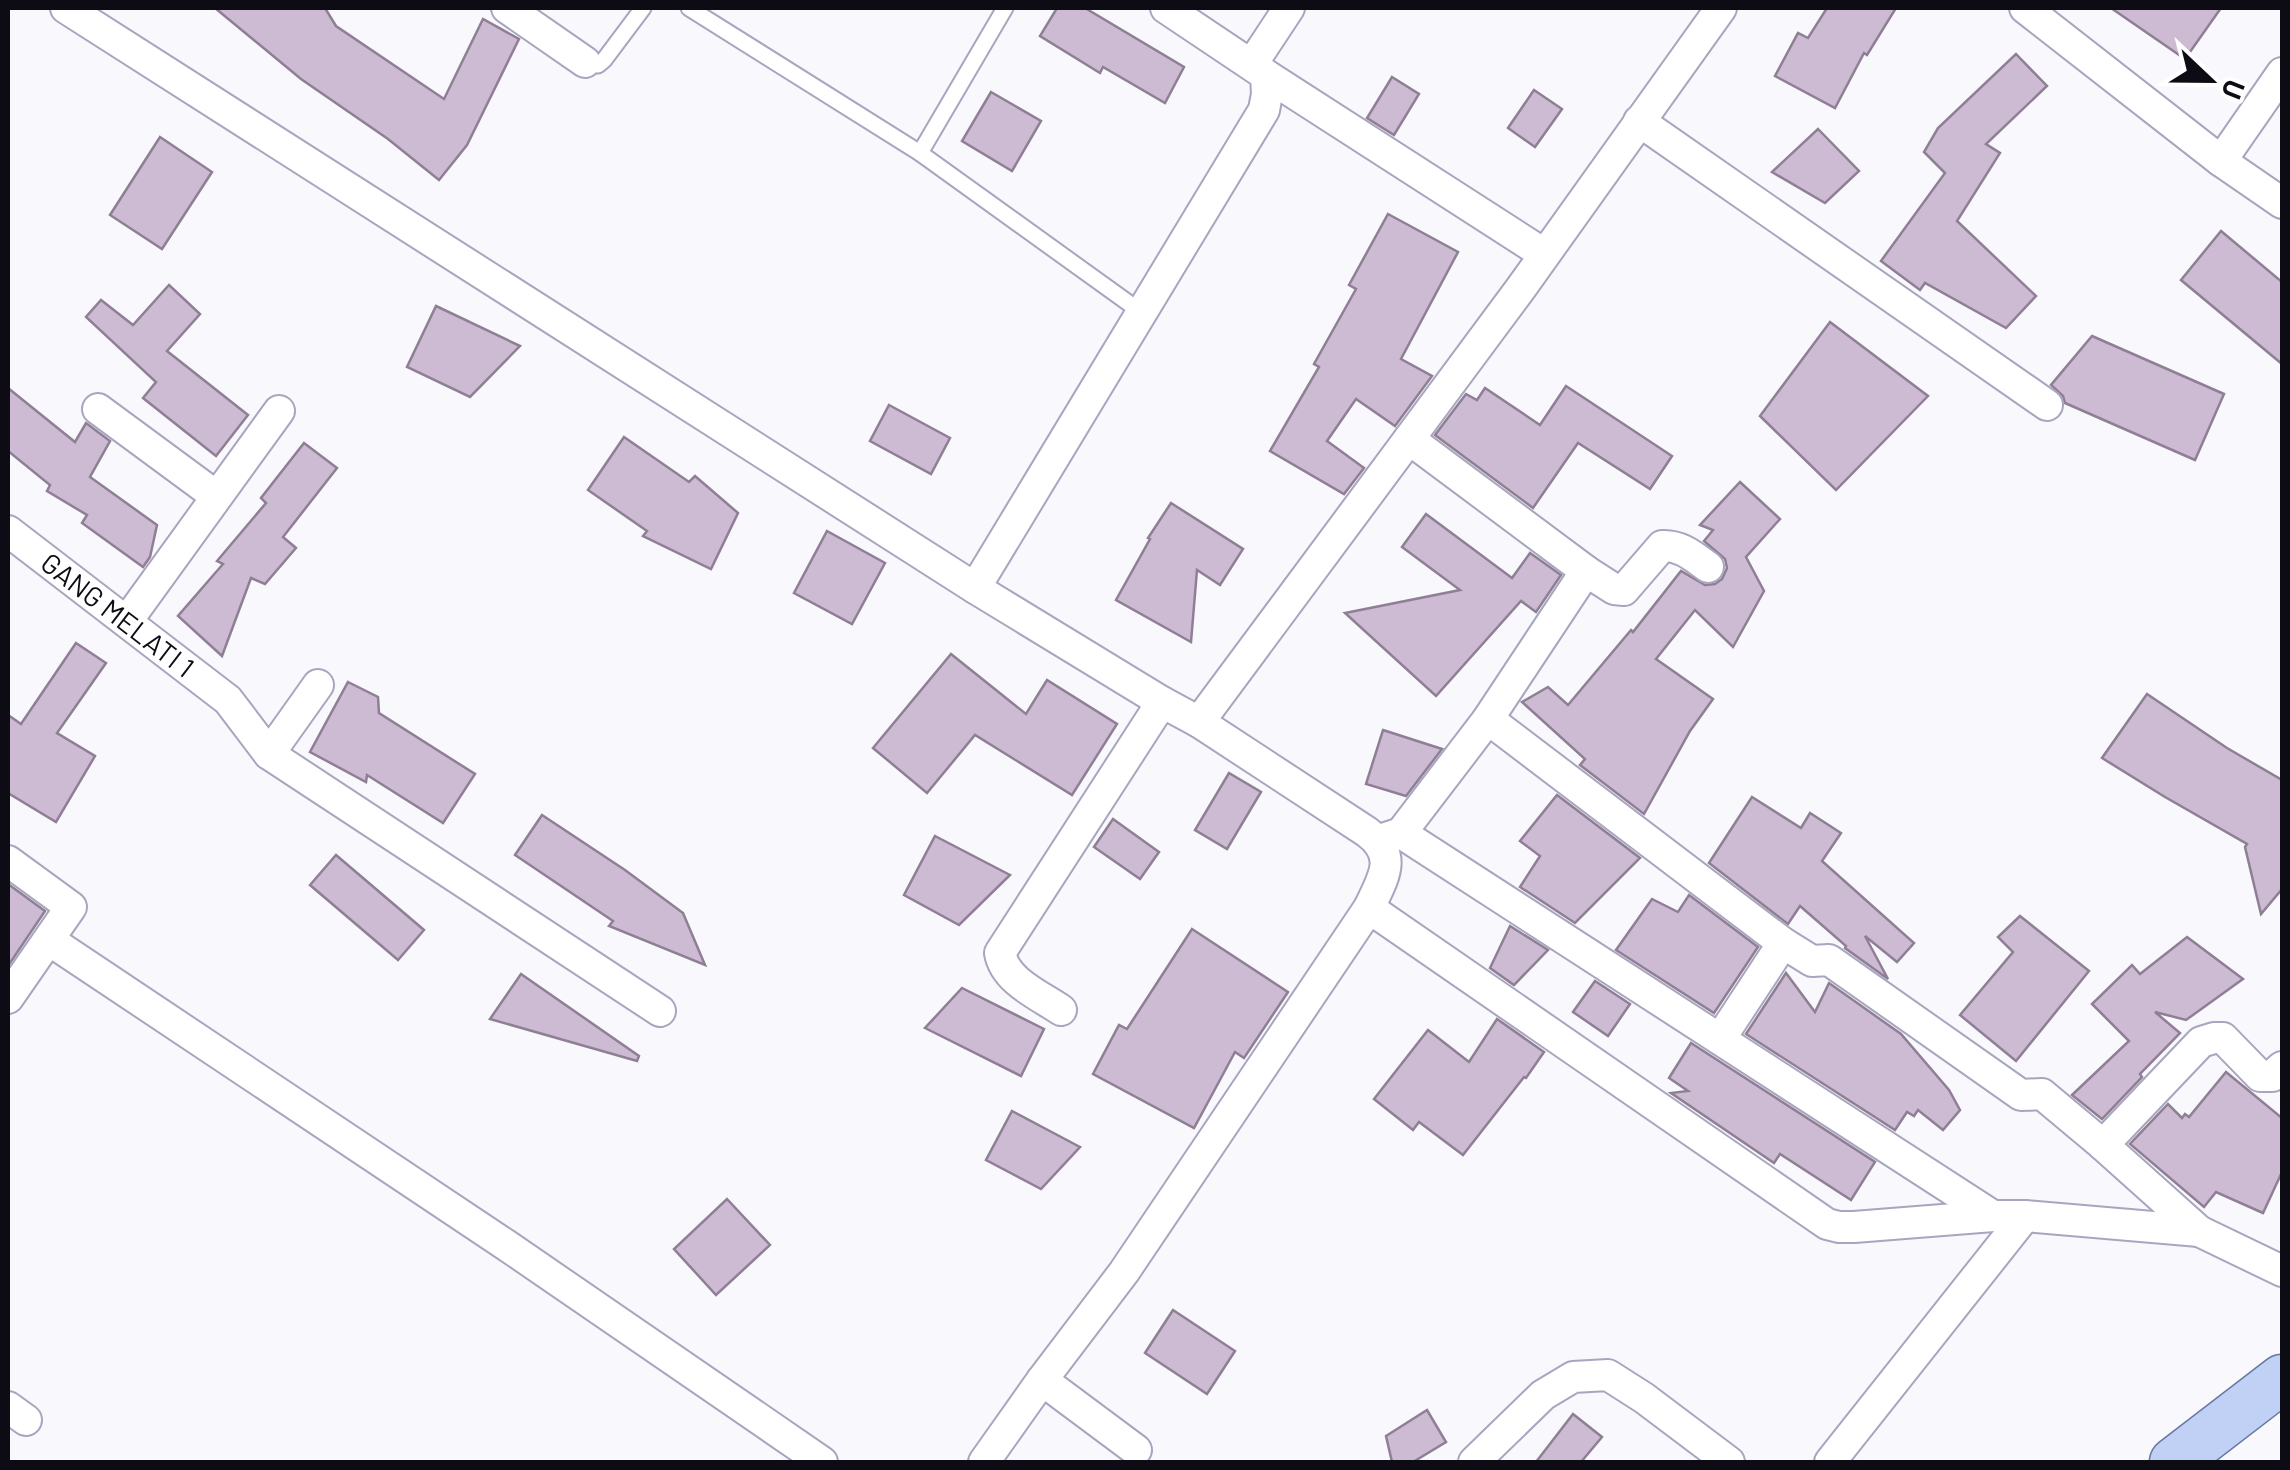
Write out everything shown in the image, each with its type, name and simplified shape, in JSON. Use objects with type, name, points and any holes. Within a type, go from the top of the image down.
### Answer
[{"type":"main road","points":[[2174,1462],[2282,1379]]},
{"type":"street","points":[[66,8],[975,588],[1720,1039],[1993,1216]]},
{"type":"street","points":[[506,8],[585,62]]},
{"type":"street","points":[[1166,8],[1544,254]]},
{"type":"street","points":[[975,588],[1264,110],[1268,94],[1259,69],[1289,8]]},
{"type":"street","points":[[1199,722],[1721,8]]},
{"type":"street","points":[[2025,8],[2221,161],[2282,203]]},
{"type":"street","points":[[2221,161],[2282,73]]},
{"type":"street","points":[[1640,122],[2047,405]]},
{"type":"street","points":[[98,409],[216,496]]},
{"type":"street","points":[[127,621],[278,411]]},
{"type":"street","points":[[1409,439],[1614,588],[1624,590],[1662,546],[1681,549],[1708,567]]},
{"type":"street","name":"GANG MELATI 1","points":[[8,531],[228,700],[269,754],[660,1011]]},
{"type":"street","points":[[984,1462],[1124,1272],[1368,908],[1386,868],[1390,836],[1488,719],[1586,571]]},
{"type":"street","points":[[269,754],[318,685]]},
{"type":"street","points":[[1061,1010],[1010,976],[1002,966],[1000,952],[1162,702]]},
{"type":"street","points":[[1488,719],[1783,943],[1812,960],[1829,960],[2021,1095],[2042,1094],[2199,1231],[2282,1271]]},
{"type":"street","points":[[8,861],[71,907],[8,998]]},
{"type":"street","points":[[1368,908],[1828,1224],[1854,1227],[2024,1216],[2199,1231]]},
{"type":"street","points":[[49,940],[822,1462]]},
{"type":"street","points":[[1720,1039],[1783,943]]},
{"type":"street","points":[[2103,1145],[2202,1042],[2224,1038],[2260,1076],[2272,1076],[2282,1067]]},
{"type":"street","points":[[1830,1462],[2024,1216]]},
{"type":"street","points":[[1474,1462],[1544,1395],[1573,1377],[1608,1376],[1644,1398],[1728,1462]]},
{"type":"street","points":[[1042,1380],[1136,1450]]},
{"type":"lane","points":[[585,62],[598,65],[604,60],[643,8]]},
{"type":"lane","points":[[689,8],[920,153],[1141,312]]},
{"type":"lane","points":[[920,153],[1004,8]]},
{"type":"building","points":[[215,8],[325,8],[336,26],[444,99],[483,19],[519,39],[467,145],[439,180],[301,79]]},
{"type":"building","points":[[1057,8],[1085,8],[1184,67],[1165,103],[1103,67],[1100,73],[1040,36]]},
{"type":"building","points":[[1827,8],[1896,8],[1867,55],[1864,53],[1835,108],[1775,76],[1798,33],[1808,38]]},
{"type":"building","points":[[2111,8],[2221,8],[2185,59]]},
{"type":"building","points":[[2016,54],[2047,86],[1986,144],[2000,153],[1957,221],[2036,296],[2006,328],[1925,283],[1920,290],[1881,261],[1945,173],[1924,152],[1938,128]]},
{"type":"building","points":[[1392,77],[1419,94],[1394,135],[1367,118]]},
{"type":"building","points":[[1534,90],[1562,109],[1535,147],[1508,128]]},
{"type":"building","points":[[991,92],[1041,121],[1012,171],[962,141]]},
{"type":"building","points":[[1818,129],[1859,171],[1825,203],[1772,172]]},
{"type":"building","points":[[160,137],[212,172],[162,249],[110,215]]},
{"type":"building","points":[[1388,214],[1458,252],[1401,359],[1432,376],[1395,426],[1356,399],[1327,441],[1364,468],[1344,494],[1270,451],[1319,367],[1314,364],[1356,289],[1349,285]]},
{"type":"building","points":[[2221,231],[2282,282],[2282,364],[2181,280]]},
{"type":"building","points":[[169,285],[200,314],[167,351],[248,415],[216,456],[143,398],[156,382],[86,317],[101,300],[133,325]]},
{"type":"building","points":[[436,306],[520,346],[470,397],[407,367]]},
{"type":"building","points":[[1830,322],[1928,396],[1836,490],[1760,416]]},
{"type":"building","points":[[2092,336],[2224,394],[2195,460],[2065,403],[2051,385]]},
{"type":"building","points":[[1566,386],[1672,456],[1650,489],[1578,443],[1533,508],[1435,435],[1466,394],[1477,400],[1485,388],[1540,425]]},
{"type":"building","points":[[8,388],[75,442],[86,423],[110,441],[90,477],[157,525],[150,557],[143,567],[82,523],[87,515],[47,491],[50,485],[8,451]]},
{"type":"building","points":[[889,405],[950,438],[931,474],[870,441]]},
{"type":"building","points":[[624,437],[689,482],[695,476],[738,513],[711,569],[643,536],[647,531],[588,490]]},
{"type":"building","points":[[304,443],[337,468],[283,537],[296,548],[265,584],[251,578],[222,656],[178,616],[223,564],[217,561],[266,503],[261,498]]},
{"type":"building","points":[[1740,482],[1780,519],[1746,557],[1764,591],[1733,647],[1695,610],[1656,659],[1713,699],[1690,731],[1644,814],[1580,765],[1585,759],[1522,702],[1548,687],[1568,705],[1681,571],[1705,585],[1722,579],[1727,568],[1725,559],[1704,541],[1713,530],[1700,525]]},
{"type":"building","points":[[1171,503],[1243,549],[1220,585],[1197,570],[1191,642],[1116,600]]},
{"type":"building","points":[[1426,514],[1512,578],[1530,553],[1561,575],[1536,612],[1521,601],[1436,696],[1345,613],[1460,590],[1402,547]]},
{"type":"building","points":[[827,531],[885,563],[852,624],[794,593]]},
{"type":"building","points":[[76,643],[106,663],[57,733],[95,756],[56,822],[8,793],[8,715],[21,724]]},
{"type":"building","points":[[951,654],[1026,714],[1047,680],[1117,724],[1072,795],[975,735],[927,793],[873,748]]},
{"type":"building","points":[[348,682],[378,697],[379,713],[475,774],[443,823],[367,775],[366,782],[310,752]]},
{"type":"building","points":[[2147,694],[2282,780],[2282,889],[2261,914],[2247,844],[2102,758]]},
{"type":"building","points":[[1383,730],[1442,749],[1406,796],[1366,784]]},
{"type":"building","points":[[1229,773],[1261,792],[1227,849],[1195,830]]},
{"type":"building","points":[[1557,795],[1640,858],[1575,923],[1520,887],[1540,856],[1520,841]]},
{"type":"building","points":[[1752,797],[1801,828],[1810,813],[1841,833],[1822,861],[1914,943],[1897,962],[1865,936],[1888,979],[1845,948],[1800,906],[1788,924],[1709,863]]},
{"type":"building","points":[[542,815],[683,913],[705,965],[609,926],[613,921],[515,855]]},
{"type":"building","points":[[1113,819],[1159,852],[1140,879],[1094,847]]},
{"type":"building","points":[[935,836],[1010,875],[959,925],[904,895]]},
{"type":"building","points":[[336,855],[424,930],[398,960],[310,885]]},
{"type":"building","points":[[8,884],[45,911],[8,966]]},
{"type":"building","points":[[1689,895],[1758,947],[1714,1013],[1616,950],[1652,899],[1678,912]]},
{"type":"building","points":[[2020,916],[2089,971],[2016,1061],[1960,1015],[2013,952],[1998,937]]},
{"type":"building","points":[[1510,926],[1548,950],[1514,985],[1490,968]]},
{"type":"building","points":[[1192,929],[1288,992],[1244,1058],[1235,1052],[1194,1128],[1093,1074],[1119,1025],[1127,1029]]},
{"type":"building","points":[[2187,937],[2243,979],[2186,1020],[2155,1012],[2180,1033],[2102,1119],[2072,1095],[2129,1041],[2092,1004],[2132,965],[2140,974]]},
{"type":"building","points":[[1786,973],[1815,1012],[1829,983],[1901,1034],[1949,1090],[1960,1110],[1943,1130],[1918,1110],[1914,1116],[1907,1112],[1895,1130],[1746,1034]]},
{"type":"building","points":[[521,974],[639,1056],[637,1061],[490,1019]]},
{"type":"building","points":[[1595,981],[1630,1004],[1608,1036],[1573,1012]]},
{"type":"building","points":[[962,988],[1044,1029],[1021,1076],[925,1028]]},
{"type":"building","points":[[1497,1019],[1544,1052],[1463,1155],[1419,1122],[1413,1130],[1374,1099],[1428,1030],[1469,1062]]},
{"type":"building","points":[[1691,1043],[1875,1162],[1851,1200],[1780,1154],[1774,1163],[1671,1093],[1688,1091],[1669,1078]]},
{"type":"building","points":[[2226,1072],[2282,1118],[2282,1172],[2263,1213],[2216,1192],[2204,1207],[2130,1144],[2168,1104],[2182,1118],[2185,1114],[2189,1117]]},
{"type":"building","points":[[1012,1111],[1080,1147],[1041,1189],[986,1160]]},
{"type":"building","points":[[727,1199],[770,1245],[716,1295],[674,1249]]},
{"type":"building","points":[[1173,1310],[1235,1351],[1207,1394],[1145,1353]]},
{"type":"building","points":[[1427,1410],[1446,1442],[1413,1462],[1392,1462],[1386,1436]]},
{"type":"building","points":[[1573,1414],[1602,1437],[1581,1462],[1536,1462]]}]
